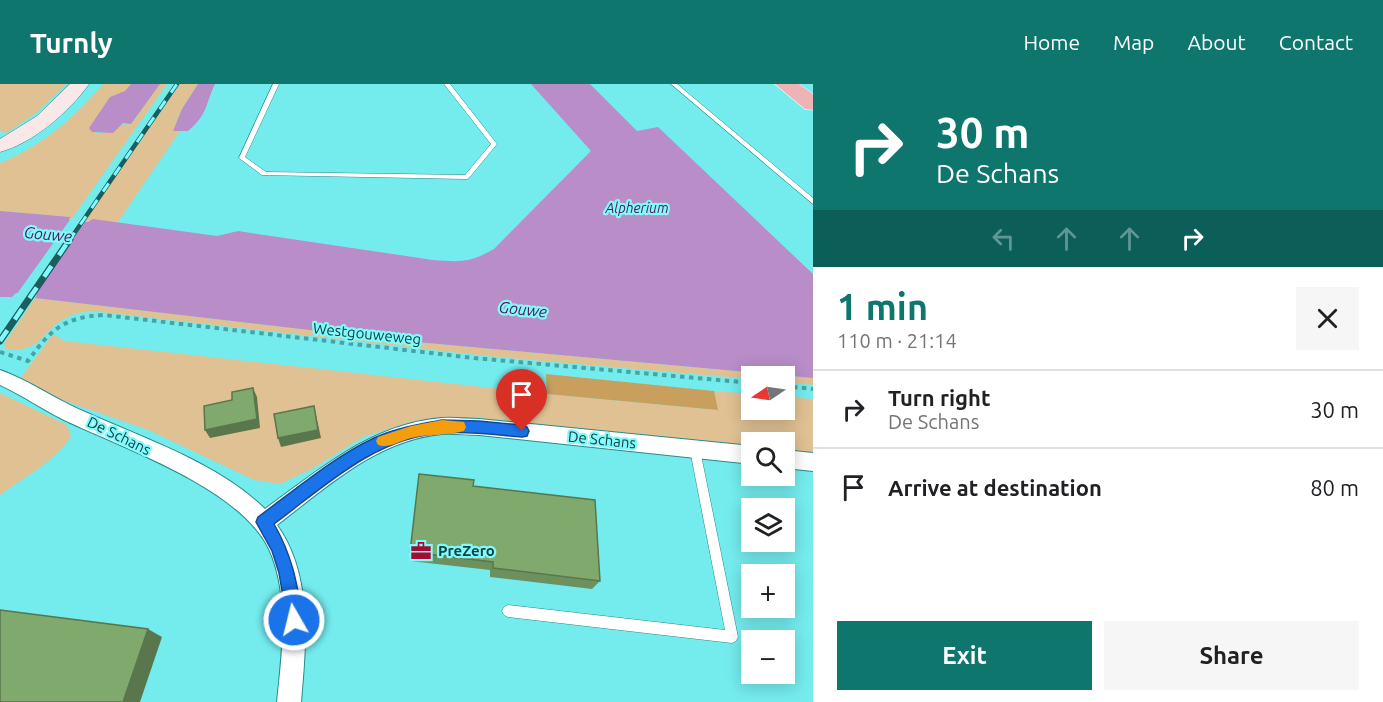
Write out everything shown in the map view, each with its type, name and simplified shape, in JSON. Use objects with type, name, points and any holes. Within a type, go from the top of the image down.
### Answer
[{"type":"highway","points":[[785,84],[813,104]]},
{"type":"main road","points":[[0,146],[21,136],[48,118],[80,84]]},
{"type":"street","name":"De Schans","points":[[0,377],[53,406],[95,424],[208,480],[240,501],[264,522],[278,547],[288,573],[294,620],[289,702]]},
{"type":"street","name":"De Schans","points":[[264,522],[354,456],[381,442],[411,432],[442,426],[479,427],[741,454]]},
{"type":"street","points":[[795,460],[813,462]]},
{"type":"lane","points":[[276,84],[242,158],[264,174],[467,177],[494,144],[447,84]]},
{"type":"lane","points":[[674,84],[813,202]]},
{"type":"lane","points":[[508,611],[732,637],[695,450]]},
{"type":"path","name":"Westgouweweg","points":[[0,352],[28,361],[46,335],[63,323],[78,316],[104,315],[463,357],[741,382]]},
{"type":"path","points":[[795,387],[813,389]]},
{"type":"shaded area","points":[[0,84],[67,84],[36,113],[7,133],[0,131]]},
{"type":"shaded area","points":[[103,84],[131,84],[125,91],[110,98],[95,134],[131,124],[160,84],[167,84],[73,217],[87,218],[180,84],[198,84],[182,109],[173,131],[180,131],[118,222],[68,220],[69,217],[0,211],[0,163],[30,148],[56,130]]},
{"type":"shaded area","points":[[35,298],[395,340],[741,371],[741,378],[486,356],[92,311],[74,315],[59,322],[28,348],[6,349],[4,344]]},
{"type":"shaded area","points":[[53,334],[65,341],[547,394],[717,410],[714,391],[741,393],[741,420],[795,420],[795,398],[813,399],[813,454],[795,452],[795,432],[741,432],[741,446],[480,418],[446,417],[414,421],[363,437],[312,469],[280,484],[254,480],[148,430],[16,384]]},
{"type":"shaded area","points":[[546,374],[714,391],[718,410],[547,394]]},
{"type":"shaded area","points":[[795,376],[813,378],[813,385],[795,383]]},
{"type":"shaded area","points":[[0,393],[67,425],[71,436],[49,460],[0,495]]},
{"type":"water","points":[[131,84],[160,84],[131,124],[123,123],[113,133],[92,132],[89,128],[110,97],[125,91]]},
{"type":"water","points":[[198,84],[215,84],[203,114],[188,131],[173,131],[182,109]]},
{"type":"water","points":[[531,84],[590,84],[637,131],[658,127],[813,274],[813,378],[795,376],[795,366],[741,366],[741,371],[395,340],[35,298],[37,295],[16,293],[12,297],[0,297],[0,211],[70,217],[69,220],[88,222],[93,219],[217,236],[238,231],[433,260],[458,261],[478,257],[494,249],[591,151]]},
{"type":"pier","points":[[72,217],[87,219],[32,298],[17,296],[14,298]]},
{"type":"building","points":[[253,388],[257,419],[205,430],[204,406],[232,400],[232,392]]},
{"type":"building","points":[[314,406],[318,430],[278,438],[274,414]]},
{"type":"building","points":[[419,474],[474,480],[473,486],[595,500],[600,581],[493,568],[493,562],[410,552]]},
{"type":"building","points":[[0,610],[148,629],[123,702],[0,702]]},
{"type":"railway","points":[[69,241],[177,84]]},
{"type":"railway","points":[[0,341],[70,239]]},
{"type":"slow traffic","points":[[383,441],[411,432],[442,426],[459,427]]},
{"type":"place","name":"PreZero","points":[[421,551]]},
{"type":"route","points":[[294,620],[288,573],[278,547],[264,522],[354,456],[381,442],[411,432],[442,426],[522,431]]},
{"type":"water label","name":"Alpherium","points":[[637,208]]},
{"type":"water label","name":"Gouwe","points":[[48,234]]},
{"type":"water label","name":"Gouwe","points":[[523,309]]}]
